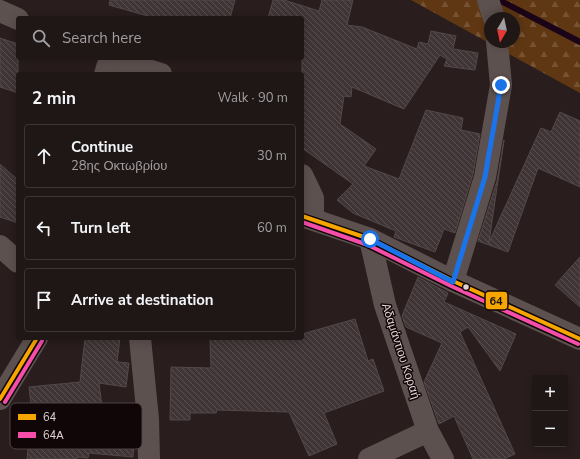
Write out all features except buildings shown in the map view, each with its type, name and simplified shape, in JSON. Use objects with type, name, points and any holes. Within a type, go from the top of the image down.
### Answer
[{"type":"street","points":[[488,0],[492,12]]},
{"type":"street","points":[[0,11],[16,18]]},
{"type":"street","points":[[453,282],[485,177],[501,85],[498,48]]},
{"type":"street","points":[[106,72],[109,60]]},
{"type":"street","points":[[116,60],[155,72]]},
{"type":"street","points":[[304,178],[313,198],[307,217],[370,239],[453,282],[580,340]]},
{"type":"street","name":"Αδαμάντιου Κοραή","points":[[370,239],[385,305],[428,431],[443,459]]},
{"type":"street","points":[[0,246],[16,260]]},
{"type":"street","points":[[0,399],[36,340]]},
{"type":"street","points":[[140,340],[148,419],[149,459]]},
{"type":"street","points":[[370,459],[428,431]]},
{"type":"green space","points":[[411,0],[580,0],[580,93],[498,48],[520,48],[520,12],[484,12],[484,40]]},
{"type":"waterway","points":[[499,0],[580,42]]},
{"type":"transit line","name":"64","points":[[304,217],[370,239],[453,281],[580,339]]},
{"type":"transit line","name":"64Α","points":[[304,223],[368,245],[451,286],[578,344]]},
{"type":"transit line","name":"64","points":[[0,399],[36,340]]},
{"type":"transit line","name":"64Α","points":[[5,402],[42,341]]},
{"type":"route","points":[[370,239],[453,282],[485,177],[501,85]]}]
